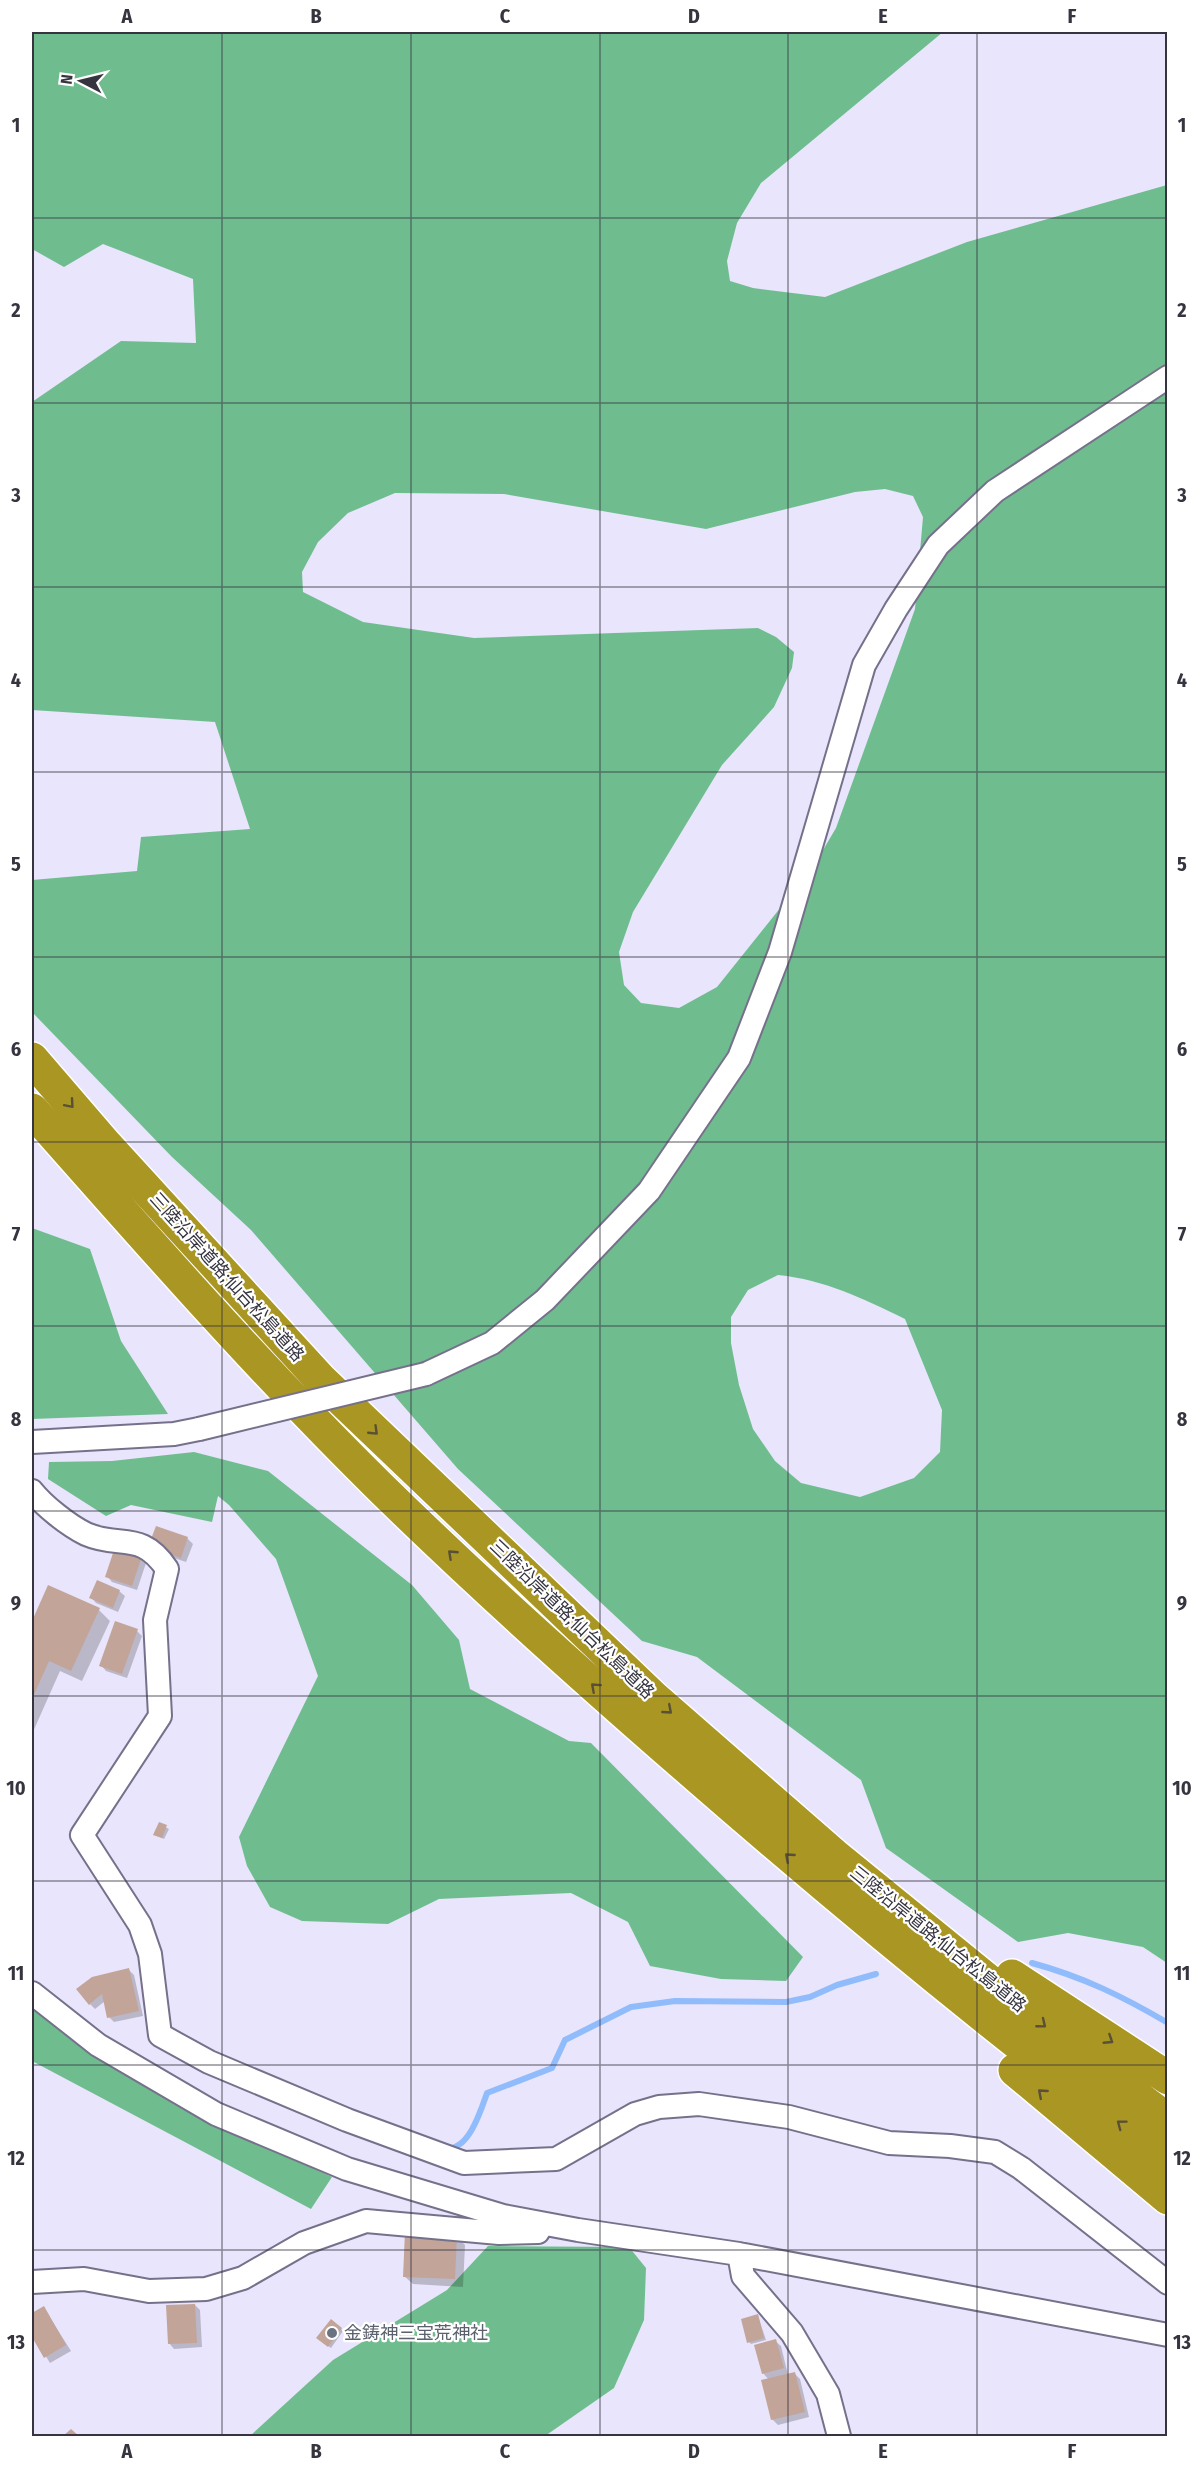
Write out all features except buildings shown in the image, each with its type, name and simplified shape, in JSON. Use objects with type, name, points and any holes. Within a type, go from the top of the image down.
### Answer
[{"type":"highway","name":"三陸沿岸道路;仙台松島道路","points":[[32,1059],[106,1145],[320,1379],[653,1697],[968,2006],[1167,2159]]},
{"type":"highway","name":"三陸沿岸道路;仙台松島道路","points":[[32,1110],[189,1288],[380,1487],[599,1690],[827,1869],[1167,2120]]},
{"type":"highway","points":[[827,1869],[1167,2078]]},
{"type":"highway","points":[[827,1869],[974,2035],[1167,2198]]},
{"type":"street","points":[[32,1442],[174,1434],[426,1374],[492,1343],[545,1300],[649,1191],[739,1058],[780,952],[864,665],[896,609],[938,545],[995,491],[1167,377]]},
{"type":"street","points":[[32,1491],[40,1501],[87,1534],[141,1544],[159,1556],[167,1569],[155,1620],[160,1716],[82,1835],[140,1925],[150,1954],[160,2035],[208,2062],[346,2120],[464,2163],[556,2159],[635,2114],[659,2107],[699,2104],[789,2117],[889,2143],[950,2146],[995,2152],[1021,2168],[1167,2283]]},
{"type":"street","points":[[32,1993],[98,2045],[216,2114],[347,2169],[503,2216],[578,2230],[739,2254],[1167,2335]]},
{"type":"street","points":[[32,2282],[84,2279],[149,2291],[206,2289],[243,2278],[304,2243],[366,2221],[499,2234],[578,2230]]},
{"type":"street","points":[[739,2254],[743,2276],[792,2333],[828,2394],[840,2436]]},
{"type":"green space","points":[[32,32],[943,32],[761,183],[737,223],[727,261],[730,281],[753,288],[825,297],[967,242],[1167,185],[1167,1963],[1143,1947],[1068,1933],[1018,1942],[886,1848],[861,1780],[697,1657],[642,1641],[458,1469],[251,1230],[172,1157],[32,1012],[32,880],[137,871],[141,837],[250,829],[215,722],[32,710],[32,402],[121,341],[196,343],[193,279],[103,244],[64,267],[32,249]],"holes":[[[885,489],[913,496],[923,517],[915,609],[836,828],[813,867],[717,987],[679,1008],[641,1003],[624,985],[619,952],[633,912],[722,765],[774,707],[792,668],[794,652],[776,637],[758,628],[474,638],[363,622],[303,592],[302,572],[318,542],[348,513],[395,493],[504,494],[706,529],[855,492]],[[778,1275],[828,1286],[905,1319],[942,1410],[940,1452],[914,1478],[860,1497],[801,1483],[775,1461],[753,1429],[739,1385],[731,1343],[731,1317],[748,1290]]]},
{"type":"green space","points":[[32,1228],[90,1249],[121,1341],[168,1414],[32,1419]]},
{"type":"green space","points":[[194,1452],[268,1471],[412,1585],[459,1640],[470,1689],[569,1741],[591,1743],[803,1957],[786,1981],[721,1979],[650,1966],[628,1922],[571,1893],[439,1899],[388,1924],[302,1921],[270,1907],[247,1866],[239,1837],[318,1676],[276,1559],[229,1505],[218,1496],[212,1522],[131,1505],[106,1516],[48,1479],[49,1462],[112,1461]]},
{"type":"green space","points":[[32,2008],[66,2034],[192,2112],[332,2177],[311,2209],[32,2061]]},
{"type":"green space","points":[[488,2246],[629,2247],[646,2268],[644,2320],[614,2388],[545,2436],[250,2436],[333,2360],[447,2290]]},
{"type":"waterway","points":[[1032,1963],[1102,1988],[1168,2023]]},
{"type":"waterway","points":[[447,2148],[455,2147],[468,2136],[478,2118],[487,2093],[552,2068],[565,2040],[631,2007],[675,2001],[786,2002],[810,1997],[837,1985],[876,1974]]},
{"type":"place","name":"金鋳神三宝荒神社","points":[[332,2333]]}]
